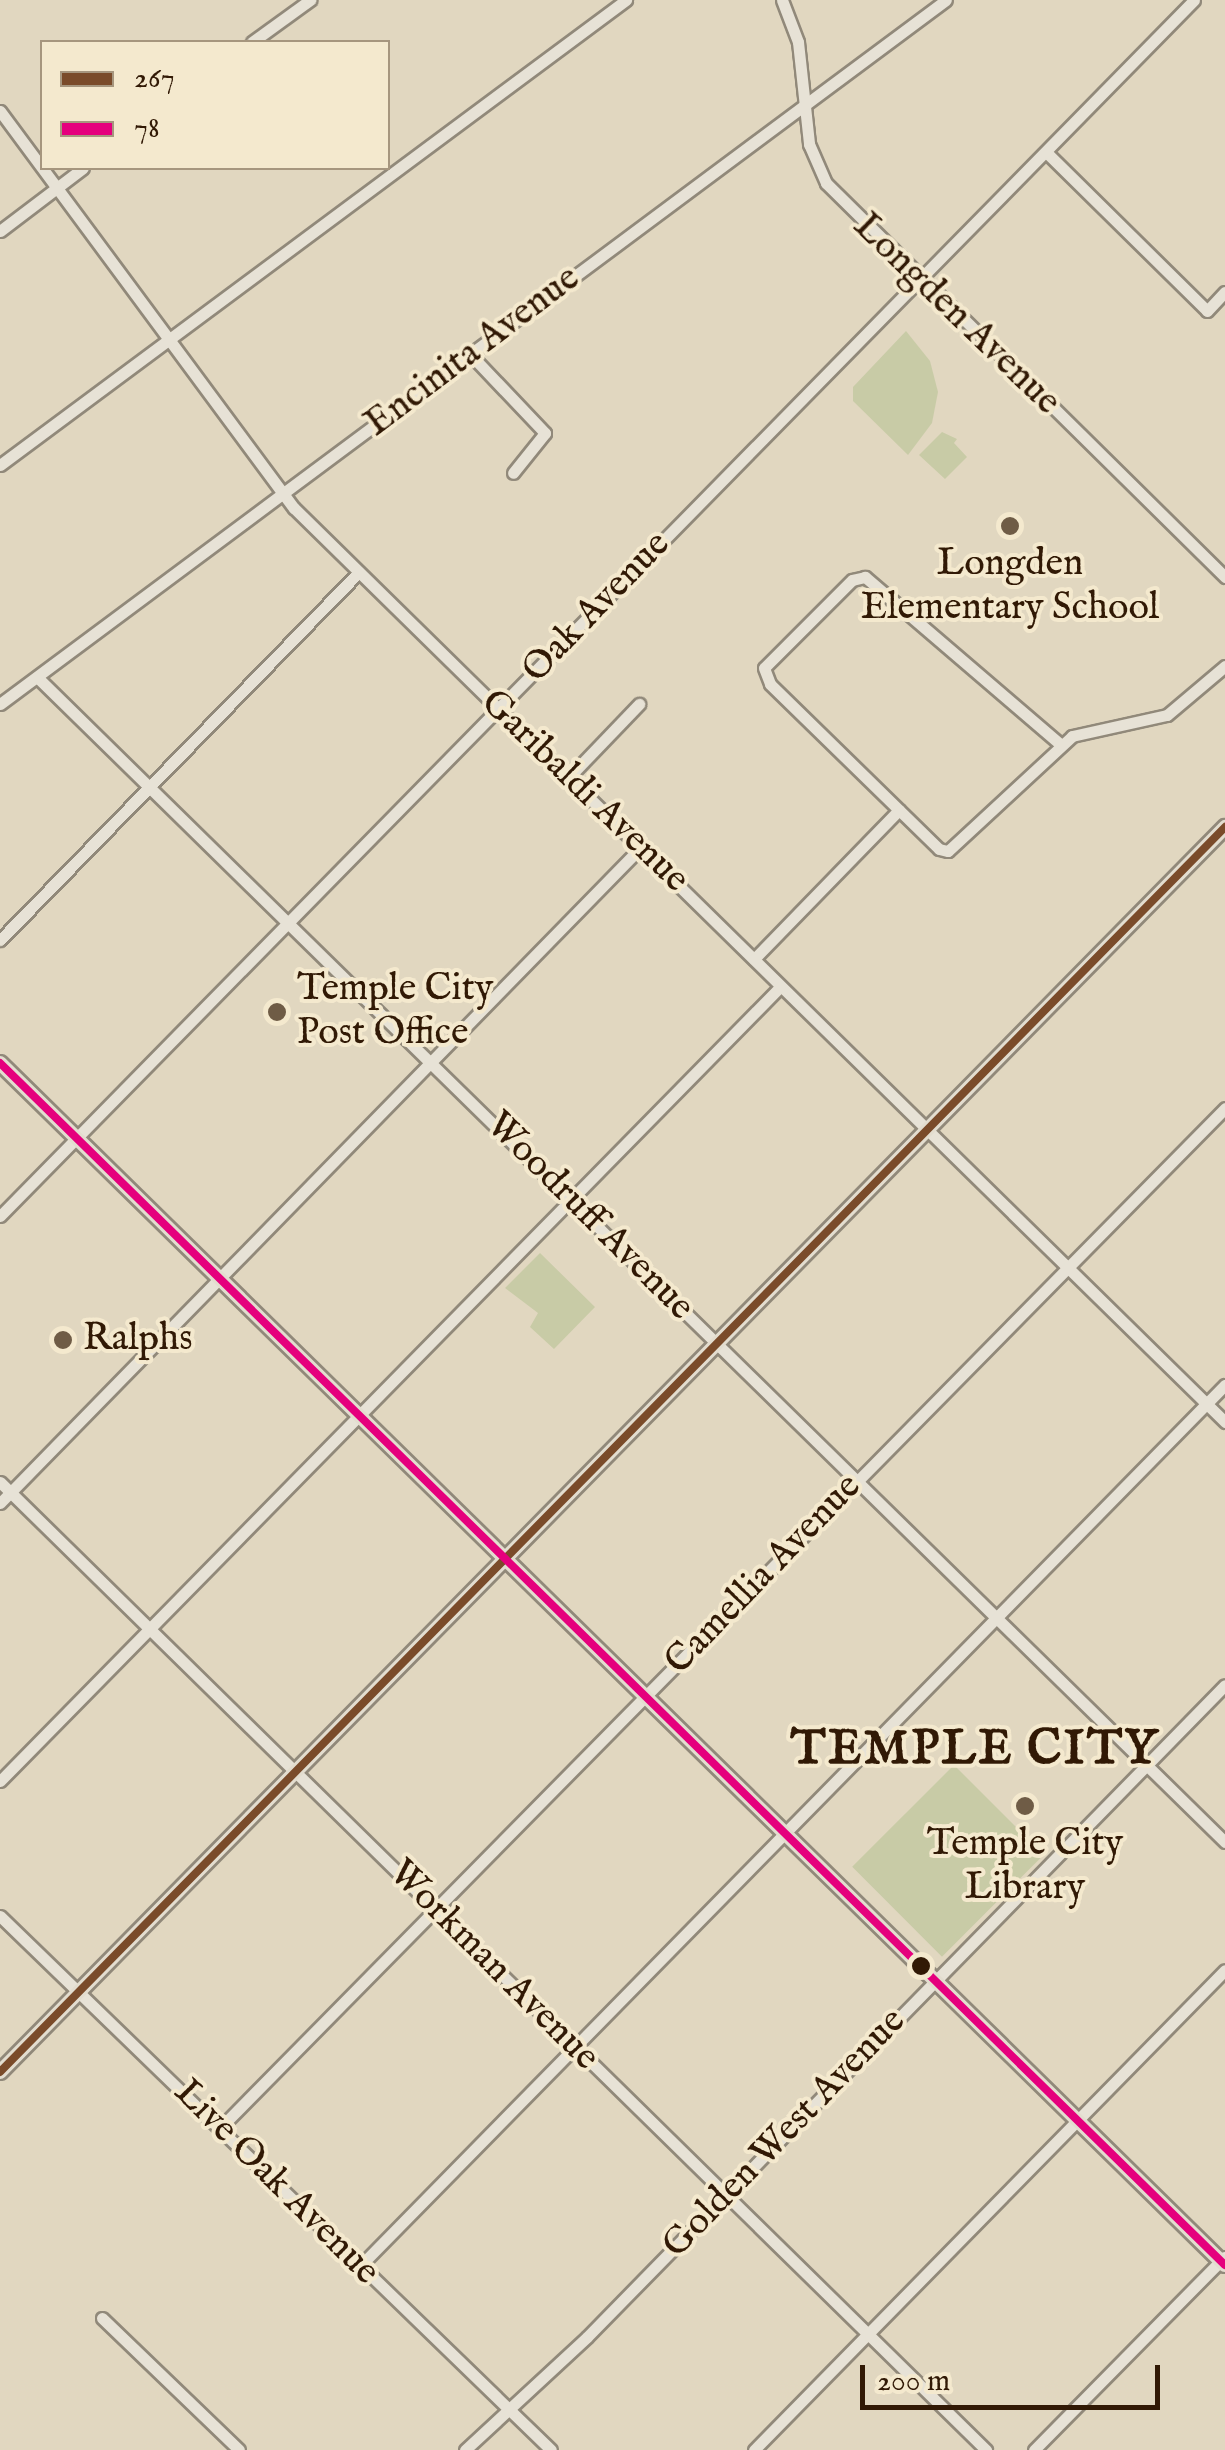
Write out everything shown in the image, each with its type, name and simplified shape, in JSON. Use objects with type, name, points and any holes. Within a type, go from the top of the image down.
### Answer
[{"type":"main road","points":[[0,2072],[504,1554],[1225,826]]},
{"type":"main road","points":[[0,1062],[362,1412],[1223,2261]]},
{"type":"street","points":[[255,40],[310,0]]},
{"type":"street","points":[[0,466],[626,0]]},
{"type":"street","name":"Longden Avenue","points":[[782,0],[798,42],[809,144],[826,183],[1225,578]]},
{"type":"street","name":"Encinita Avenue","points":[[0,704],[946,0]]},
{"type":"street","name":"Oak Avenue","points":[[0,1216],[1194,0]]},
{"type":"street","name":"Garibaldi Avenue","points":[[0,111],[40,165]]},
{"type":"street","points":[[1046,152],[1207,310],[1225,292]]},
{"type":"street","name":"Garibaldi Avenue","points":[[44,170],[283,496],[1225,1422]]},
{"type":"street","points":[[0,231],[81,170]]},
{"type":"street","points":[[470,354],[545,433],[513,473]]},
{"type":"street","points":[[0,940],[359,572]]},
{"type":"street","points":[[1060,744],[865,577],[852,580],[764,672],[899,810],[948,851],[1060,744],[1085,730],[1167,716],[1225,666]]},
{"type":"street","name":"Woodruff Avenue","points":[[37,676],[1225,1842]]},
{"type":"street","points":[[570,776],[639,704]]},
{"type":"street","points":[[754,959],[899,810]]},
{"type":"street","points":[[0,1503],[640,848]]},
{"type":"street","points":[[0,1781],[780,987]]},
{"type":"street","name":"Camellia Avenue","points":[[220,2128],[1225,1108]]},
{"type":"street","points":[[360,2266],[1225,1385]]},
{"type":"street","name":"Workman Avenue","points":[[0,1482],[986,2450]]},
{"type":"street","name":"Golden West Avenue","points":[[466,2450],[512,2410],[1225,1685]]},
{"type":"street","name":"Live Oak Avenue","points":[[0,1916],[551,2450]]},
{"type":"street","points":[[754,2450],[1225,1970]]},
{"type":"street","points":[[1034,2450],[1223,2261]]},
{"type":"street","points":[[102,2318],[239,2450]]},
{"type":"green space","points":[[906,331],[930,361],[938,392],[932,423],[908,455],[853,401],[853,387]]},
{"type":"green space","points":[[942,432],[957,439],[954,443],[967,457],[945,479],[919,455]]},
{"type":"green space","points":[[540,1253],[595,1307],[554,1349],[530,1327],[538,1313],[505,1288]]},
{"type":"green space","points":[[954,1765],[1044,1855],[942,1957],[852,1867]]},
{"type":"transit line","name":"267","points":[[0,2072],[1225,827]]},
{"type":"transit line","name":"78","points":[[0,1063],[1225,2265]]},
{"type":"place","name":"Longden Elementary School","points":[[1010,526]]},
{"type":"place","name":"Temple City Post Office","points":[[277,1012]]},
{"type":"place","name":"Ralphs","points":[[63,1340]]},
{"type":"place","name":"Temple City Library","points":[[1025,1806]]},
{"type":"district","name":"TEMPLE CITY","points":[[975,1751]]}]
